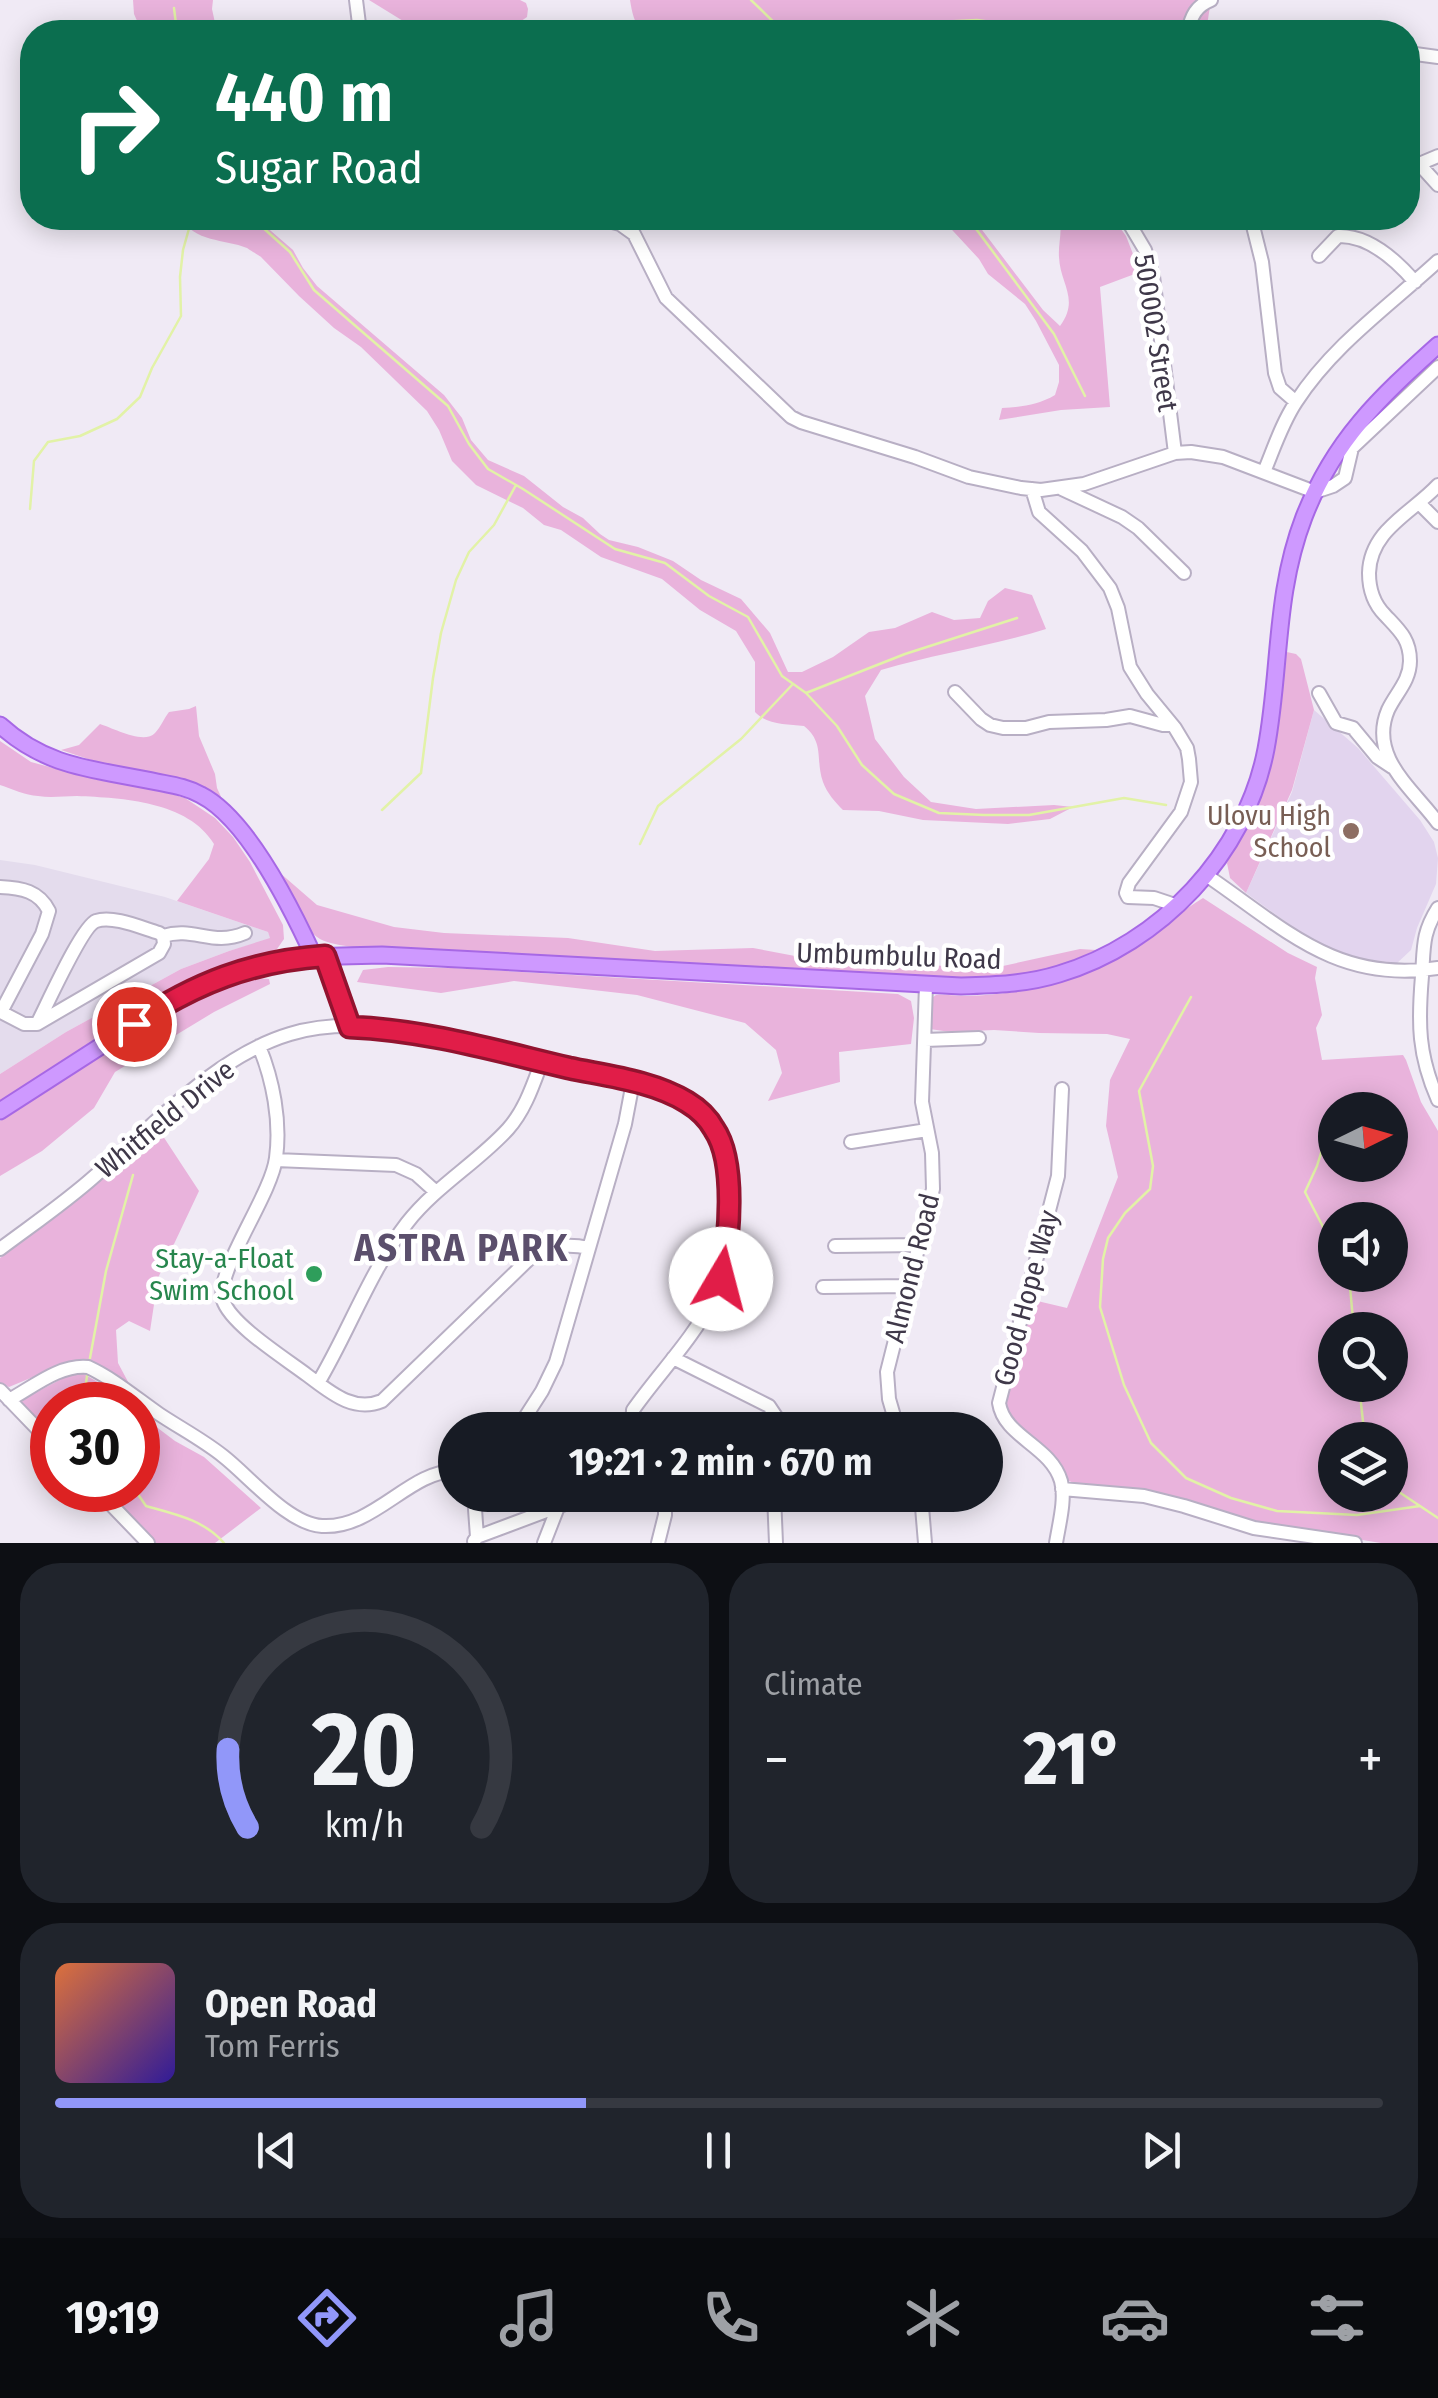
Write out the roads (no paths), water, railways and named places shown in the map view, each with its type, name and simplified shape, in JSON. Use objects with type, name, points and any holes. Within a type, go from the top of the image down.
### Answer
[{"type":"main road","name":"Umbumbulu Road","points":[[0,1111],[203,984],[241,969],[319,956],[382,955],[926,985],[1013,984],[1056,975],[1107,955],[1178,906],[1206,875],[1234,831],[1258,779],[1269,730],[1278,626],[1304,518],[1315,492],[1374,404],[1438,344]]},
{"type":"main road","points":[[0,725],[30,747],[68,765],[186,788],[222,808],[246,835],[319,956]]},
{"type":"street","points":[[1191,20],[1196,9],[1211,0]]},
{"type":"street","points":[[628,230],[666,298],[791,417],[801,422],[953,472],[1032,490],[1084,484],[1174,454],[1209,454],[1315,492]]},
{"type":"street","name":"500002 Street","points":[[1134,230],[1146,250],[1153,276],[1174,454]]},
{"type":"street","points":[[1253,230],[1262,262],[1275,373],[1280,388],[1296,402]]},
{"type":"street","points":[[1319,256],[1338,236],[1347,236],[1390,256],[1415,282]]},
{"type":"street","points":[[1264,472],[1296,402],[1336,350],[1438,261]]},
{"type":"street","points":[[1348,445],[1438,368]]},
{"type":"street","points":[[1438,485],[1382,536],[1370,564],[1370,588],[1377,605],[1403,634],[1409,649],[1408,676],[1388,711],[1384,728],[1386,752],[1393,767],[1438,823]]},
{"type":"street","points":[[1062,489],[1138,528],[1184,573]]},
{"type":"street","points":[[1032,490],[1039,512],[1082,550],[1110,588],[1130,667],[1172,725],[1190,759],[1191,782],[1176,821],[1126,893],[1128,897],[1147,896],[1178,906]]},
{"type":"street","points":[[1419,503],[1438,522]]},
{"type":"street","points":[[955,692],[981,720],[1003,728],[1130,716],[1172,725]]},
{"type":"street","points":[[1320,693],[1336,723],[1356,731],[1377,757],[1393,767]]},
{"type":"street","points":[[1206,875],[1334,959],[1381,971],[1438,968]]},
{"type":"street","points":[[0,887],[30,891],[40,897],[49,911],[42,934],[1,1012],[24,1024],[37,1024],[159,953],[163,936],[112,921],[91,924],[37,1024]]},
{"type":"street","points":[[1438,908],[1425,931],[1419,1032],[1424,1063],[1438,1100]]},
{"type":"street","points":[[163,936],[179,932],[226,940],[245,934]]},
{"type":"street","points":[[319,956],[350,1027]]},
{"type":"street","name":"Almond Road","points":[[893,1412],[887,1372],[933,1189],[932,1153],[922,1102],[926,985]]},
{"type":"street","name":"Whitfield Drive","points":[[0,1249],[83,1187],[201,1084],[259,1046],[308,1029],[350,1027],[429,1035],[632,1082],[671,1094],[701,1113],[716,1130],[728,1170],[728,1228],[721,1279],[711,1302],[633,1412]]},
{"type":"street","points":[[925,1040],[979,1038]]},
{"type":"street","points":[[259,1046],[272,1087],[276,1160],[265,1193],[229,1264],[222,1286],[223,1300],[238,1322],[352,1404],[382,1401],[529,1260],[554,1246],[589,1248]]},
{"type":"street","points":[[318,1383],[406,1224],[436,1192],[507,1131],[527,1100],[542,1061]]},
{"type":"street","points":[[529,1412],[556,1362],[625,1124],[632,1082]]},
{"type":"street","name":"Good Hope Way","points":[[1062,1088],[1058,1176],[999,1402],[1003,1418],[1052,1464],[1062,1489]]},
{"type":"street","points":[[850,1142],[927,1130]]},
{"type":"street","points":[[276,1160],[396,1165],[416,1174],[436,1192]]},
{"type":"street","points":[[836,1246],[920,1245]]},
{"type":"street","points":[[823,1287],[908,1286]]},
{"type":"street","points":[[673,1358],[774,1412]]},
{"type":"street","points":[[30,1421],[5,1395],[70,1368],[88,1368],[207,1444],[283,1508],[310,1524],[335,1526],[354,1521],[438,1474]]},
{"type":"street","points":[[1056,1543],[1062,1489],[1144,1496],[1254,1528],[1355,1543]]},
{"type":"street","points":[[118,1512],[148,1543]]},
{"type":"street","points":[[474,1512],[475,1540],[545,1512]]},
{"type":"street","points":[[544,1543],[556,1512]]},
{"type":"street","points":[[658,1543],[665,1512]]},
{"type":"street","points":[[775,1512],[776,1543]]},
{"type":"street","points":[[924,1512],[926,1543]]},
{"type":"waterway","points":[[751,0],[772,20]]},
{"type":"waterway","points":[[174,8],[176,20]]},
{"type":"waterway","points":[[30,509],[34,461],[48,442],[80,436],[117,419],[140,397],[181,316],[180,277],[189,230]]},
{"type":"waterway","points":[[265,230],[290,252],[314,290],[448,406],[488,469],[615,549],[665,563],[709,596],[748,617],[782,676],[806,693],[837,726],[862,765],[894,794],[939,813],[984,815],[1029,815],[1124,798],[1166,805]]},
{"type":"waterway","points":[[977,230],[1054,334],[1085,396]]},
{"type":"waterway","points":[[382,810],[421,773],[441,633],[456,580],[469,552],[494,525],[516,485]]},
{"type":"waterway","points":[[806,693],[905,654],[1017,618]]},
{"type":"waterway","points":[[640,844],[658,806],[741,739],[792,685]]},
{"type":"waterway","points":[[1191,997],[1139,1091],[1153,1166],[1150,1189],[1125,1213],[1108,1238],[1103,1259],[1100,1307],[1124,1385],[1151,1443],[1186,1478],[1231,1498],[1277,1511],[1357,1515],[1420,1506]]},
{"type":"waterway","points":[[1318,1163],[1305,1192],[1318,1217]]},
{"type":"waterway","points":[[90,1358],[106,1271],[133,1175]]},
{"type":"waterway","points":[[1350,1292],[1352,1312]]},
{"type":"waterway","points":[[86,1382],[87,1376]]},
{"type":"waterway","points":[[1361,1402],[1363,1422]]},
{"type":"waterway","points":[[1408,1498],[1438,1518]]},
{"type":"waterway","points":[[160,1510],[198,1523],[224,1543]]},
{"type":"place","name":"Ulovu High School","points":[[1351,831]]},
{"type":"place","name":"Stay-a-Float Swim School","points":[[314,1274]]},
{"type":"district","name":"ASTRA PARK","points":[[462,1248]]}]
